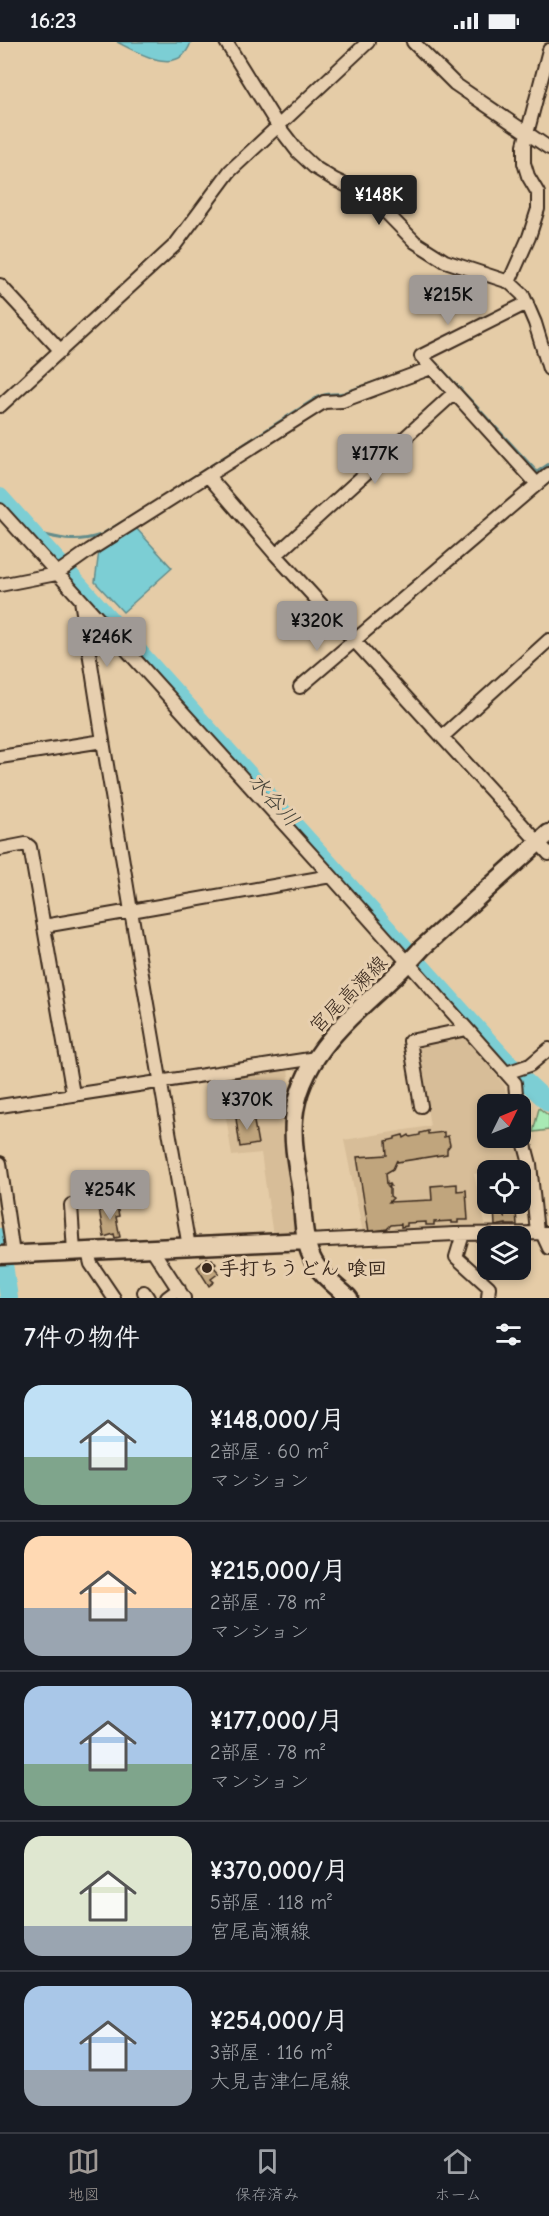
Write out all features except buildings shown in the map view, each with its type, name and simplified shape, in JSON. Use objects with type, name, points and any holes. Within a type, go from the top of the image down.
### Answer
[{"type":"main road","name":"宮尾高瀬線","points":[[350,1298],[313,1261],[307,1241],[294,1150],[294,1119],[298,1097],[316,1058],[342,1025],[408,964],[422,948],[546,843]]},
{"type":"main road","points":[[7,1254],[307,1241]]},
{"type":"street","points":[[226,42],[278,126],[298,152],[314,167],[371,197],[415,242],[445,261],[509,282],[523,295],[549,369]]},
{"type":"street","points":[[0,406],[175,245],[230,171],[368,42]]},
{"type":"street","points":[[413,42],[455,84],[549,148]]},
{"type":"street","points":[[509,282],[529,237],[538,209],[538,193],[528,176],[524,162],[527,132],[549,50]]},
{"type":"street","points":[[0,285],[61,351]]},
{"type":"street","points":[[527,303],[421,356],[537,484]]},
{"type":"street","points":[[0,585],[62,570],[324,402],[342,401],[431,368]]},
{"type":"street","points":[[276,555],[454,393]]},
{"type":"street","points":[[300,687],[549,474]]},
{"type":"street","points":[[208,476],[353,641],[442,737],[546,843]]},
{"type":"street","points":[[0,510],[62,570],[81,600],[515,1083],[516,1094]]},
{"type":"street","points":[[81,600],[131,911],[189,1247]]},
{"type":"street","points":[[442,737],[549,640]]},
{"type":"street","points":[[0,757],[103,741]]},
{"type":"street","points":[[0,849],[26,844],[30,847],[73,1094]]},
{"type":"street","points":[[44,926],[331,876]]},
{"type":"street","points":[[421,1106],[410,1041],[467,1029]]},
{"type":"street","points":[[506,1073],[530,1065],[549,1049]]},
{"type":"street","points":[[0,1106],[316,1058]]},
{"type":"street","points":[[526,1148],[543,1233],[549,1248]]},
{"type":"street","points":[[0,1163],[7,1254]]},
{"type":"street","points":[[71,1205],[81,1252],[114,1298]]},
{"type":"street","points":[[307,1241],[543,1233]]},
{"type":"street","points":[[463,1234],[456,1257],[489,1287],[488,1298]]},
{"type":"street","points":[[152,1249],[181,1294],[167,1298]]},
{"type":"shaded area","points":[[465,1035],[504,1085],[506,1094],[477,1094],[477,1148],[520,1148],[522,1160],[477,1160],[477,1173],[474,1174],[477,1188],[477,1214],[483,1214],[486,1226],[477,1226],[477,1228],[363,1233],[344,1140],[430,1126],[416,1042]]},
{"type":"shaded area","points":[[288,1065],[290,1095],[285,1144],[297,1224],[291,1236],[273,1236],[261,1153],[232,1156],[220,1078]]},
{"type":"green space","points":[[539,1108],[549,1116],[549,1130],[533,1132]]},
{"type":"water","points":[[117,42],[191,42],[185,53],[177,59],[168,61],[136,52]]},
{"type":"water","points":[[136,528],[172,568],[123,612],[95,582],[99,551]]},
{"type":"waterway","points":[[436,363],[537,472],[549,464]]},
{"type":"waterway","points":[[178,487],[318,397],[344,393],[412,369]]},
{"type":"waterway","points":[[32,532],[74,540],[91,538],[101,535],[165,496]]},
{"type":"waterway","name":"水谷川","points":[[0,497],[481,1033],[522,1078],[549,1103]]},
{"type":"waterway","points":[[0,1237],[9,1298]]},
{"type":"place","name":"手打ちうどん 喰回","points":[[207,1268]]}]
